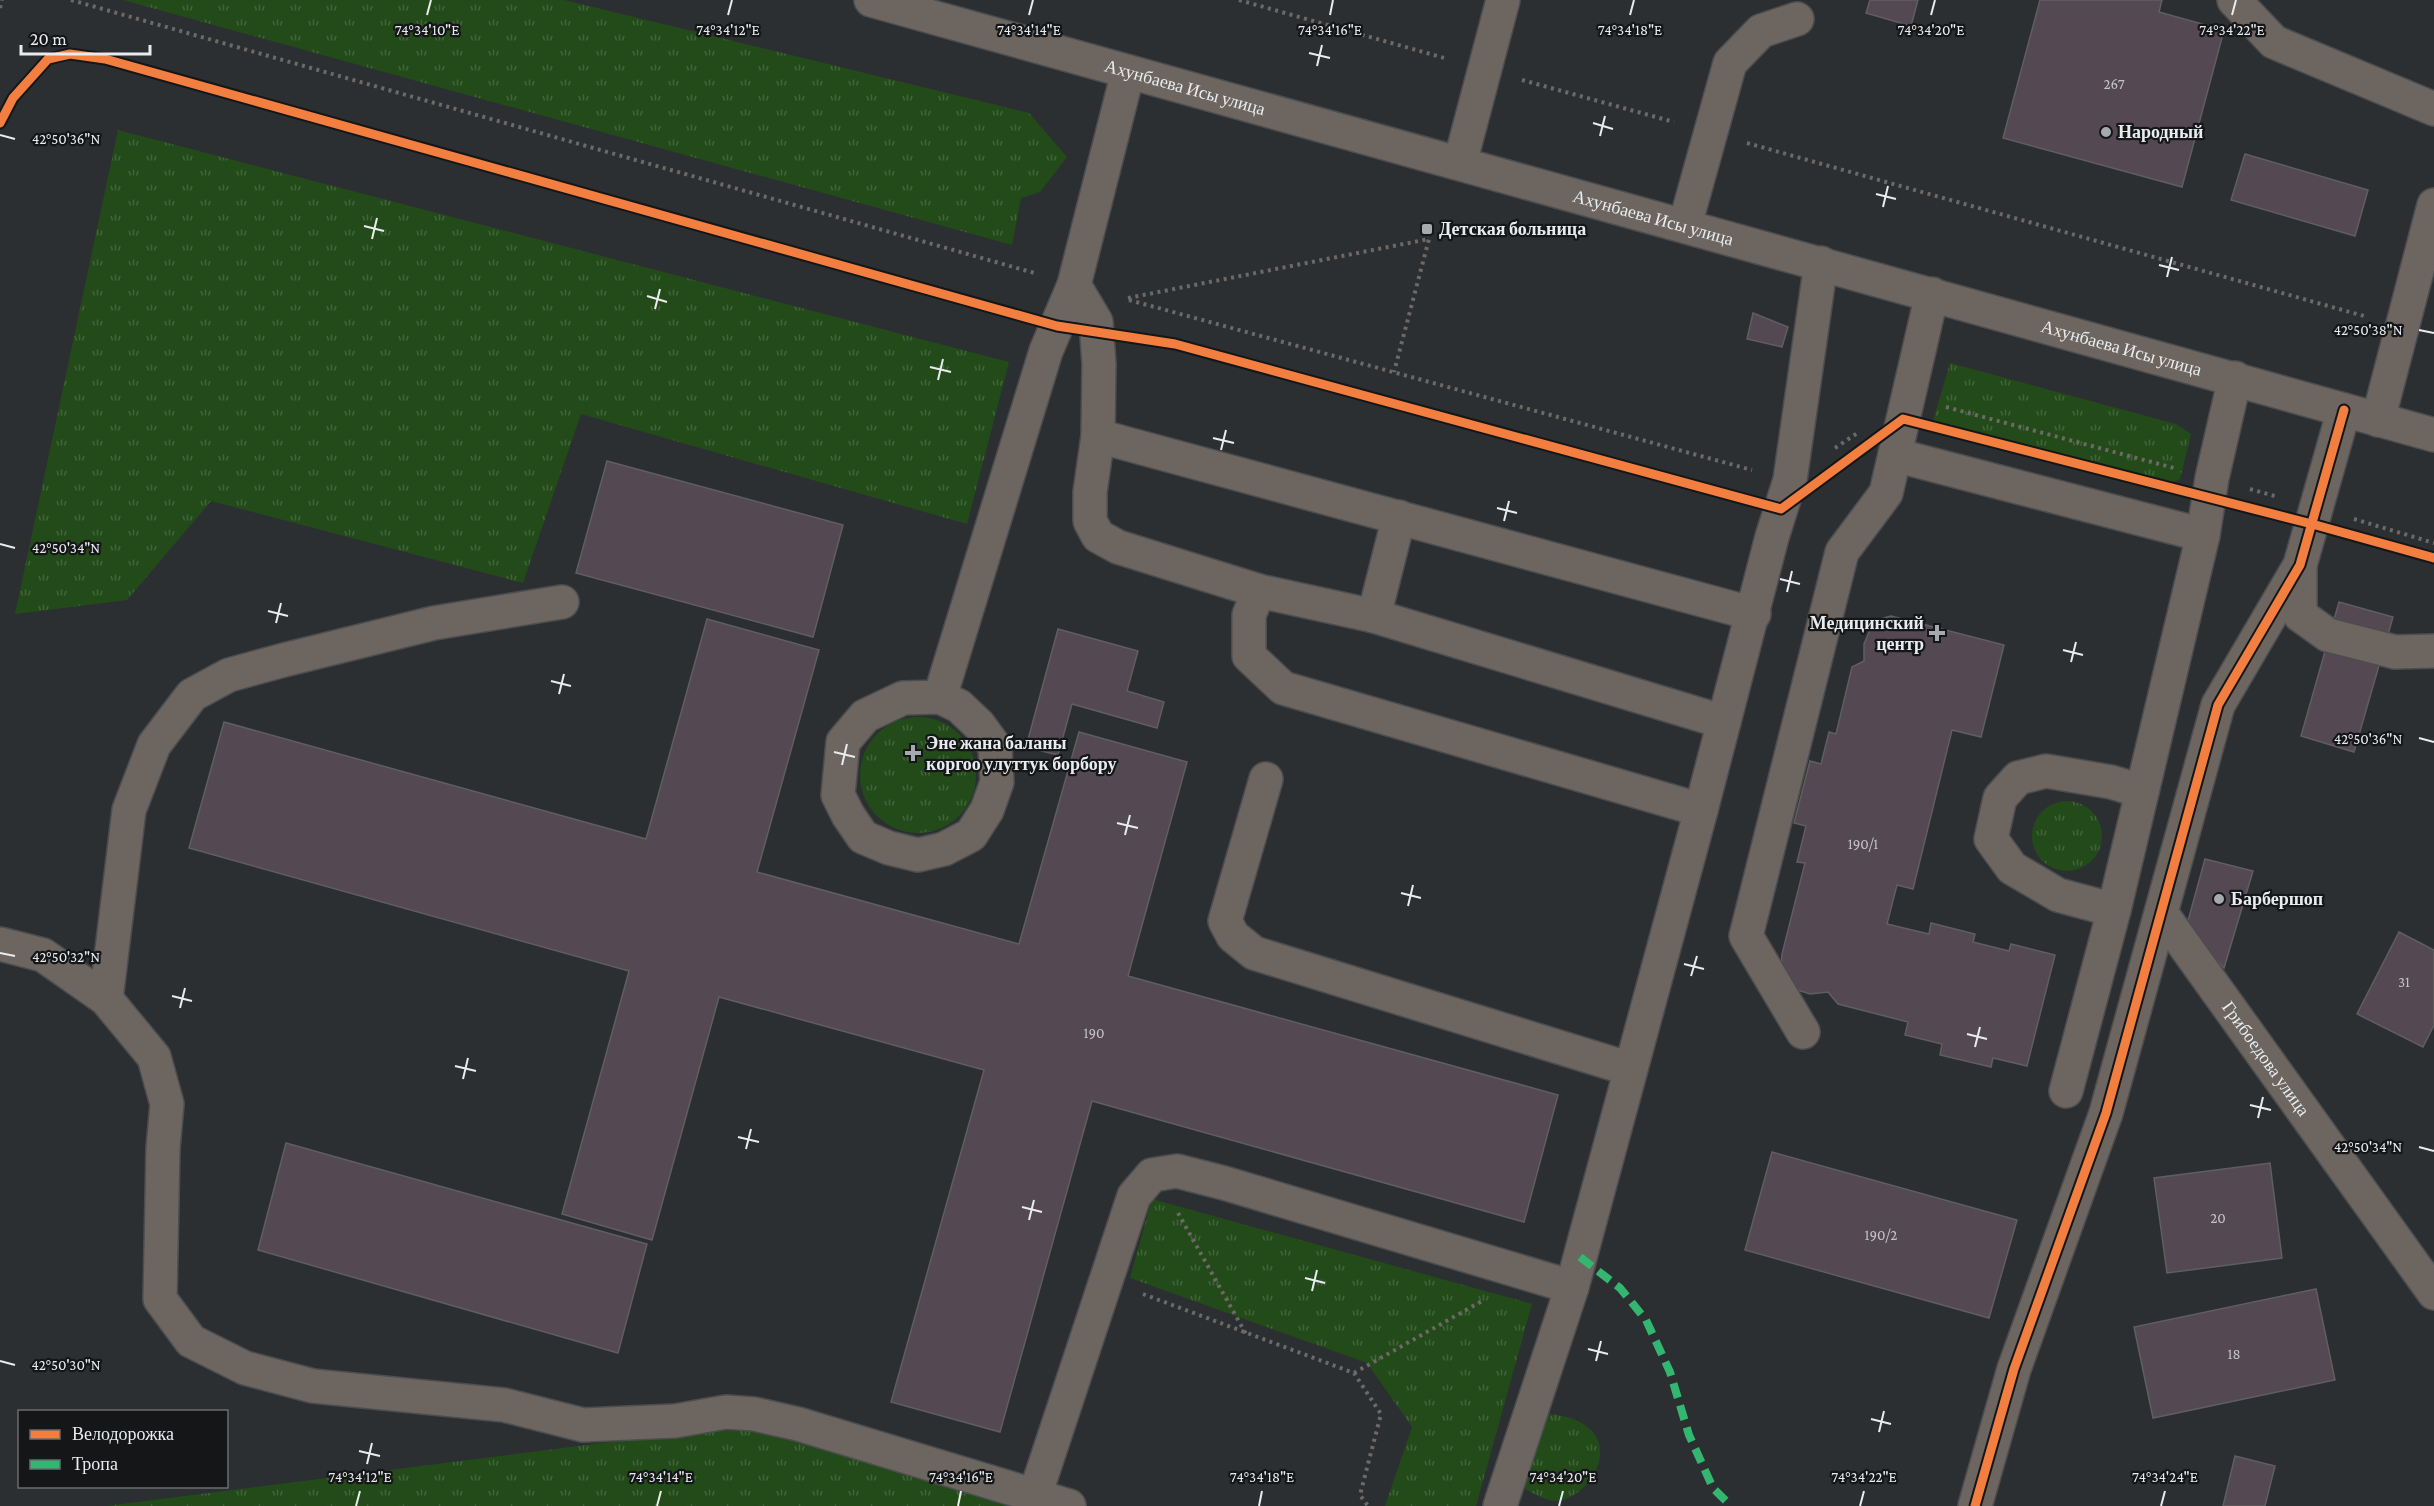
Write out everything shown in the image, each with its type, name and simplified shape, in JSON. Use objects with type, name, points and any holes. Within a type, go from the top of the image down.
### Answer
[{"type":"main road","name":"Ахунбаева Исы улица","points":[[871,0],[2434,435]]},
{"type":"street","points":[[1460,163],[1503,0]]},
{"type":"street","points":[[2234,0],[2274,42],[2434,109]]},
{"type":"street","points":[[1685,225],[1730,63],[1761,32],[1797,19]]},
{"type":"street","points":[[940,697],[1046,351],[1074,285],[1128,72]]},
{"type":"street","points":[[2378,420],[2434,205]]},
{"type":"street","points":[[1500,1506],[1572,1287],[1754,614],[1772,537],[1790,480],[1821,263]]},
{"type":"street","points":[[1074,285],[1095,322],[1099,364],[1098,436],[1090,492],[1090,520],[1098,536],[1118,547],[1259,591],[1374,616],[1724,722]]},
{"type":"street","points":[[1803,1032],[1746,936],[1842,552],[1886,493],[1932,294]]},
{"type":"street","points":[[2066,1090],[2114,910],[2202,535],[2212,478],[2235,378]]},
{"type":"street","points":[[1975,1506],[2014,1369],[2106,1113],[2218,705],[2300,565],[2344,410]]},
{"type":"street","points":[[1098,436],[1754,614]]},
{"type":"street","points":[[1895,455],[2202,535]]},
{"type":"street","points":[[1374,616],[1399,517]]},
{"type":"street","points":[[2300,565],[2300,615],[2328,635],[2395,652],[2434,651]]},
{"type":"street","points":[[1259,591],[1249,615],[1249,656],[1282,688],[1701,810]]},
{"type":"street","points":[[106,999],[129,810],[154,745],[192,695],[229,675],[434,622],[562,602]]},
{"type":"street","points":[[940,697],[959,705],[979,725],[995,747],[997,782],[987,810],[971,835],[944,849],[918,855],[889,848],[863,837],[838,795],[843,742],[865,716],[903,698],[940,697]]},
{"type":"street","points":[[2114,910],[2058,895],[2012,868],[1991,838],[2000,798],[2018,778],[2046,771],[2111,782],[2141,791]]},
{"type":"street","points":[[1266,779],[1225,921],[1233,936],[1254,953],[1630,1069]]},
{"type":"street","name":"Грибоедова улица","points":[[2162,914],[2434,1293]]},
{"type":"street","points":[[0,944],[43,955],[106,999],[154,1057],[167,1104],[160,1299],[191,1341],[245,1368],[313,1386],[504,1404],[583,1425],[675,1421],[726,1412],[754,1414],[798,1424],[1069,1506]]},
{"type":"street","points":[[1035,1496],[1134,1196],[1152,1175],[1177,1171],[1224,1183],[1572,1287]]},
{"type":"path","points":[[0,8],[2,0]]},
{"type":"path","points":[[70,0],[1074,285]]},
{"type":"path","points":[[1239,0],[2402,327]]},
{"type":"path","points":[[1394,372],[1429,239],[1124,299],[1790,480],[1908,396],[2212,478],[2434,543]]},
{"type":"path","points":[[1178,1212],[1246,1334]]},
{"type":"path","points":[[1142,1293],[1354,1373],[1381,1414],[1360,1495],[1368,1506]]},
{"type":"path","points":[[1354,1373],[1487,1298]]},
{"type":"green space","points":[[123,0],[564,0],[1029,113],[1067,157],[1040,192],[1021,198],[1012,245]]},
{"type":"green space","points":[[118,130],[1009,362],[967,524],[581,414],[523,583],[211,501],[127,600],[15,614]]},
{"type":"green space","points":[[1950,363],[2176,424],[2191,434],[2180,479],[2158,489],[1930,431]]},
{"type":"green space","points":[[918,717],[940,721],[959,734],[972,753],[976,775],[972,797],[959,816],[940,829],[918,833],[896,829],[877,816],[864,797],[860,775],[864,753],[877,734],[896,721]]},
{"type":"green space","points":[[2067,801],[2080,804],[2092,811],[2099,823],[2102,836],[2099,849],[2092,861],[2080,868],[2067,871],[2054,868],[2042,861],[2035,849],[2032,836],[2035,823],[2042,811],[2054,804]]},
{"type":"green space","points":[[1152,1199],[1532,1304],[1476,1506],[1385,1506],[1412,1427],[1367,1363],[1130,1278]]},
{"type":"green space","points":[[1550,1414],[1581,1422],[1591,1430],[1599,1444],[1600,1454],[1594,1474],[1588,1483],[1580,1491],[1557,1501],[1540,1497],[1519,1485],[1535,1416]]},
{"type":"green space","points":[[751,1424],[1006,1506],[106,1506]]},
{"type":"building","points":[[1870,0],[1918,0],[1911,26],[1866,13]]},
{"type":"building","points":[[2040,0],[2162,0],[2159,12],[2224,30],[2182,187],[2003,138]]},
{"type":"building","points":[[2245,154],[2368,190],[2355,236],[2231,200]]},
{"type":"building","points":[[1753,313],[1788,327],[1782,347],[1747,339]]},
{"type":"building","points":[[607,461],[843,525],[813,637],[576,573]]},
{"type":"building","points":[[2339,602],[2393,617],[2354,752],[2301,736]]},
{"type":"building","points":[[1891,616],[2004,645],[1981,737],[1952,730],[1913,889],[1897,885],[1887,924],[1929,934],[1931,923],[1975,934],[1973,942],[2009,951],[2011,944],[2055,955],[2027,1066],[1993,1058],[1991,1067],[1940,1055],[1942,1044],[1905,1035],[1908,1022],[1838,1004],[1828,992],[1810,994],[1795,989],[1781,969],[1782,954],[1805,863],[1797,862],[1806,826],[1794,823],[1810,761],[1821,764],[1829,732],[1836,734],[1852,667],[1864,661],[1864,644],[1870,630],[1880,619]]},
{"type":"building","name":"Эне жана баланы коргоо улуттук борбору","points":[[707,619],[819,650],[757,872],[1019,944],[1079,732],[1187,762],[1128,976],[1558,1095],[1524,1222],[1092,1101],[1000,1432],[891,1402],[984,1070],[719,997],[652,1240],[562,1214],[629,971],[189,848],[224,722],[646,839]]},
{"type":"building","points":[[1058,629],[1138,651],[1127,691],[1164,702],[1157,728],[1072,704],[1058,755],[1026,747]]},
{"type":"building","name":"Барбершоп","points":[[2205,859],[2253,871],[2224,968],[2186,928]]},
{"type":"building","points":[[2399,932],[2434,950],[2434,1025],[2423,1047],[2357,1014]]},
{"type":"building","points":[[286,1143],[647,1244],[618,1353],[258,1250]]},
{"type":"building","points":[[1772,1152],[2017,1220],[1989,1318],[1745,1250]]},
{"type":"building","points":[[2270,1163],[2282,1258],[2167,1273],[2154,1178]]},
{"type":"building","points":[[2316,1289],[2335,1380],[2153,1418],[2134,1327]]},
{"type":"building","points":[[2235,1456],[2275,1466],[2265,1506],[2223,1506]]},
{"type":"marked path","points":[[1580,1257],[1620,1288],[1646,1320],[1670,1372],[1689,1435],[1713,1488],[1731,1506]]},
{"type":"cycle path","points":[[0,123],[13,98],[48,59],[70,54],[105,59],[1057,326],[1175,344],[1781,509],[1903,419],[2312,524],[2434,558]]},
{"type":"cycle path","points":[[1975,1506],[2014,1369],[2106,1113],[2218,705],[2300,565],[2344,410]]},
{"type":"place","name":"Народный","points":[[2106,132]]},
{"type":"place","name":"Детская больница","points":[[1427,229]]},
{"type":"place","name":"Медицинский центр","points":[[1937,633]]},
{"type":"place","name":"Эне жана баланы коргоо улуттук борбору","points":[[913,753]]},
{"type":"place","name":"Барбершоп","points":[[2219,899]]}]
